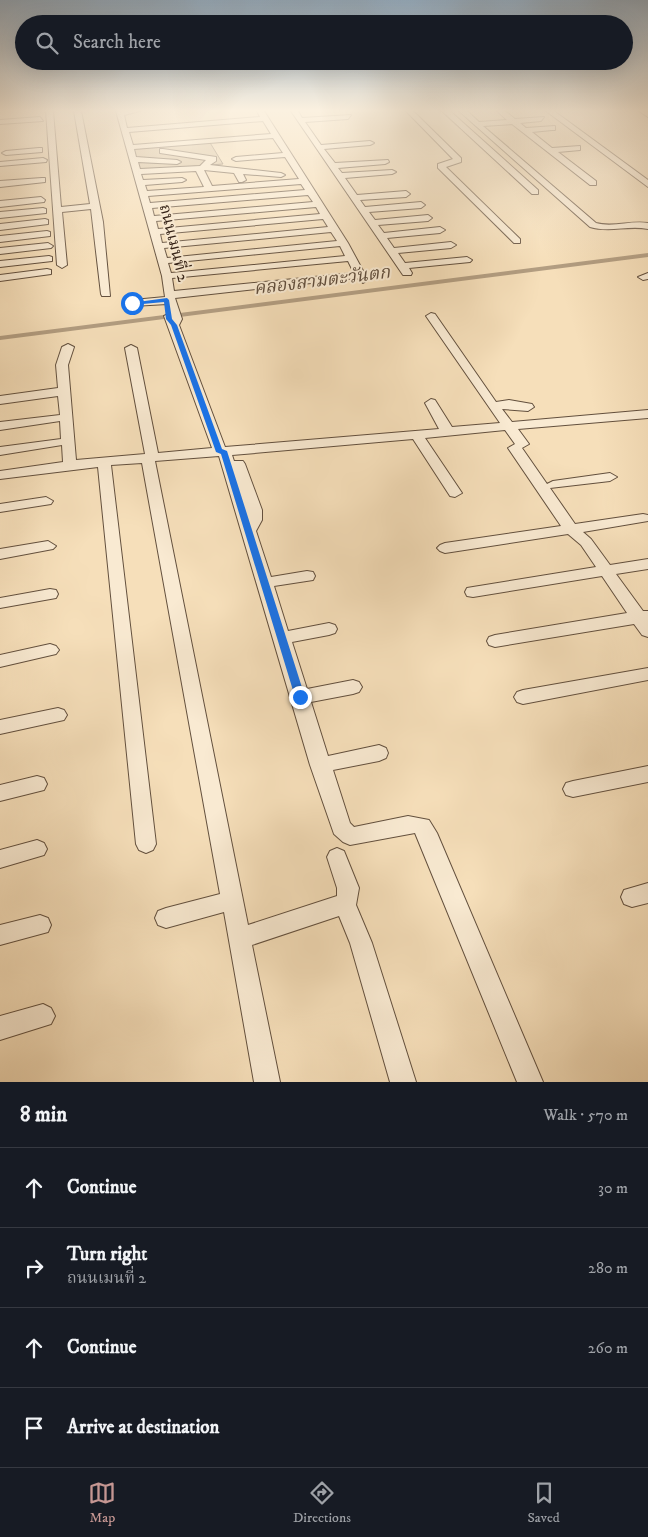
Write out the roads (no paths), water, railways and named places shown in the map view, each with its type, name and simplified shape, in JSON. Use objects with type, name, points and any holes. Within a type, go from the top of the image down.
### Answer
[{"type":"street","points":[[0,164],[27,161]]},
{"type":"street","points":[[54,161],[62,265]]},
{"type":"street","points":[[85,161],[93,206],[98,222],[106,294]]},
{"type":"street","name":"ถนนเมนที่ 2","points":[[135,161],[167,276],[171,308],[225,451],[263,583],[337,819],[341,828],[350,836],[364,835],[413,824],[422,826],[427,833],[530,1082]]},
{"type":"street","points":[[156,161],[302,179]]},
{"type":"street","points":[[138,172],[203,167],[210,161]]},
{"type":"street","points":[[132,303],[171,308],[361,277],[344,243],[291,161]]},
{"type":"street","points":[[329,161],[404,270],[467,260]]},
{"type":"street","points":[[454,161],[441,166],[517,241]]},
{"type":"street","points":[[501,161],[535,192]]},
{"type":"street","points":[[528,161],[593,225],[600,227],[637,224],[648,226]]},
{"type":"street","points":[[566,161],[593,183]]},
{"type":"street","points":[[617,161],[648,184]]},
{"type":"street","points":[[332,166],[385,162]]},
{"type":"street","points":[[203,167],[208,189]]},
{"type":"street","points":[[237,172],[245,186]]},
{"type":"street","points":[[338,176],[392,172]]},
{"type":"street","points":[[0,175],[42,176],[0,184]]},
{"type":"street","points":[[144,194],[245,186],[302,179]]},
{"type":"street","points":[[142,183],[182,180]]},
{"type":"street","points":[[148,206],[310,192]]},
{"type":"street","points":[[353,198],[406,194]]},
{"type":"street","points":[[0,204],[41,200]]},
{"type":"street","points":[[152,218],[318,204]]},
{"type":"street","points":[[362,210],[420,205]]},
{"type":"street","points":[[58,210],[93,206]]},
{"type":"street","points":[[0,215],[43,211]]},
{"type":"street","points":[[155,232],[326,216]]},
{"type":"street","points":[[371,223],[428,218]]},
{"type":"street","points":[[0,227],[45,222]]},
{"type":"street","points":[[159,246],[334,229]]},
{"type":"street","points":[[380,236],[440,230]]},
{"type":"street","points":[[0,238],[47,234]]},
{"type":"street","points":[[163,261],[344,243]]},
{"type":"street","points":[[391,251],[452,245]]},
{"type":"street","points":[[0,251],[48,246]]},
{"type":"street","points":[[0,264],[49,258]]},
{"type":"street","points":[[167,276],[352,258]]},
{"type":"street","points":[[0,278],[47,272]]},
{"type":"street","points":[[431,316],[606,571],[643,616],[648,631]]},
{"type":"street","points":[[68,347],[62,365],[70,465]]},
{"type":"street","points":[[131,348],[267,1082]]},
{"type":"street","points":[[0,400],[58,392]]},
{"type":"street","points":[[432,403],[448,432]]},
{"type":"street","points":[[501,419],[509,404],[528,407]]},
{"type":"street","points":[[0,475],[70,465],[448,432],[501,419],[648,414]]},
{"type":"street","points":[[0,426],[56,418]]},
{"type":"street","points":[[418,435],[455,492]]},
{"type":"street","points":[[0,451],[58,442]]},
{"type":"street","points":[[519,446],[553,485],[580,533]]},
{"type":"street","points":[[104,463],[146,844]]},
{"type":"street","points":[[553,485],[610,477]]},
{"type":"street","points":[[0,508],[46,500]]},
{"type":"street","points":[[445,548],[580,533],[643,518]]},
{"type":"street","points":[[0,554],[48,546]]},
{"type":"street","points":[[473,592],[648,564]]},
{"type":"street","points":[[263,583],[307,576]]},
{"type":"street","points":[[0,603],[50,594]]},
{"type":"street","points":[[495,641],[643,616]]},
{"type":"street","points":[[281,638],[329,629]]},
{"type":"street","points":[[0,661],[50,650]]},
{"type":"street","points":[[523,697],[648,674]]},
{"type":"street","points":[[300,697],[353,687]]},
{"type":"street","points":[[0,727],[58,715]]},
{"type":"street","points":[[320,765],[379,753]]},
{"type":"street","points":[[572,789],[648,774]]},
{"type":"street","points":[[0,793],[37,784]]},
{"type":"street","points":[[0,859],[36,849]]},
{"type":"street","points":[[241,938],[343,904],[347,901],[348,888],[337,857]]},
{"type":"street","points":[[166,918],[233,900]]},
{"type":"street","points":[[343,904],[352,917],[361,943],[403,1082]]},
{"type":"street","points":[[0,935],[40,925]]},
{"type":"street","points":[[0,1028],[43,1016]]},
{"type":"waterway","name":"คลองสามตะวันตก","points":[[0,338],[648,255]]}]
